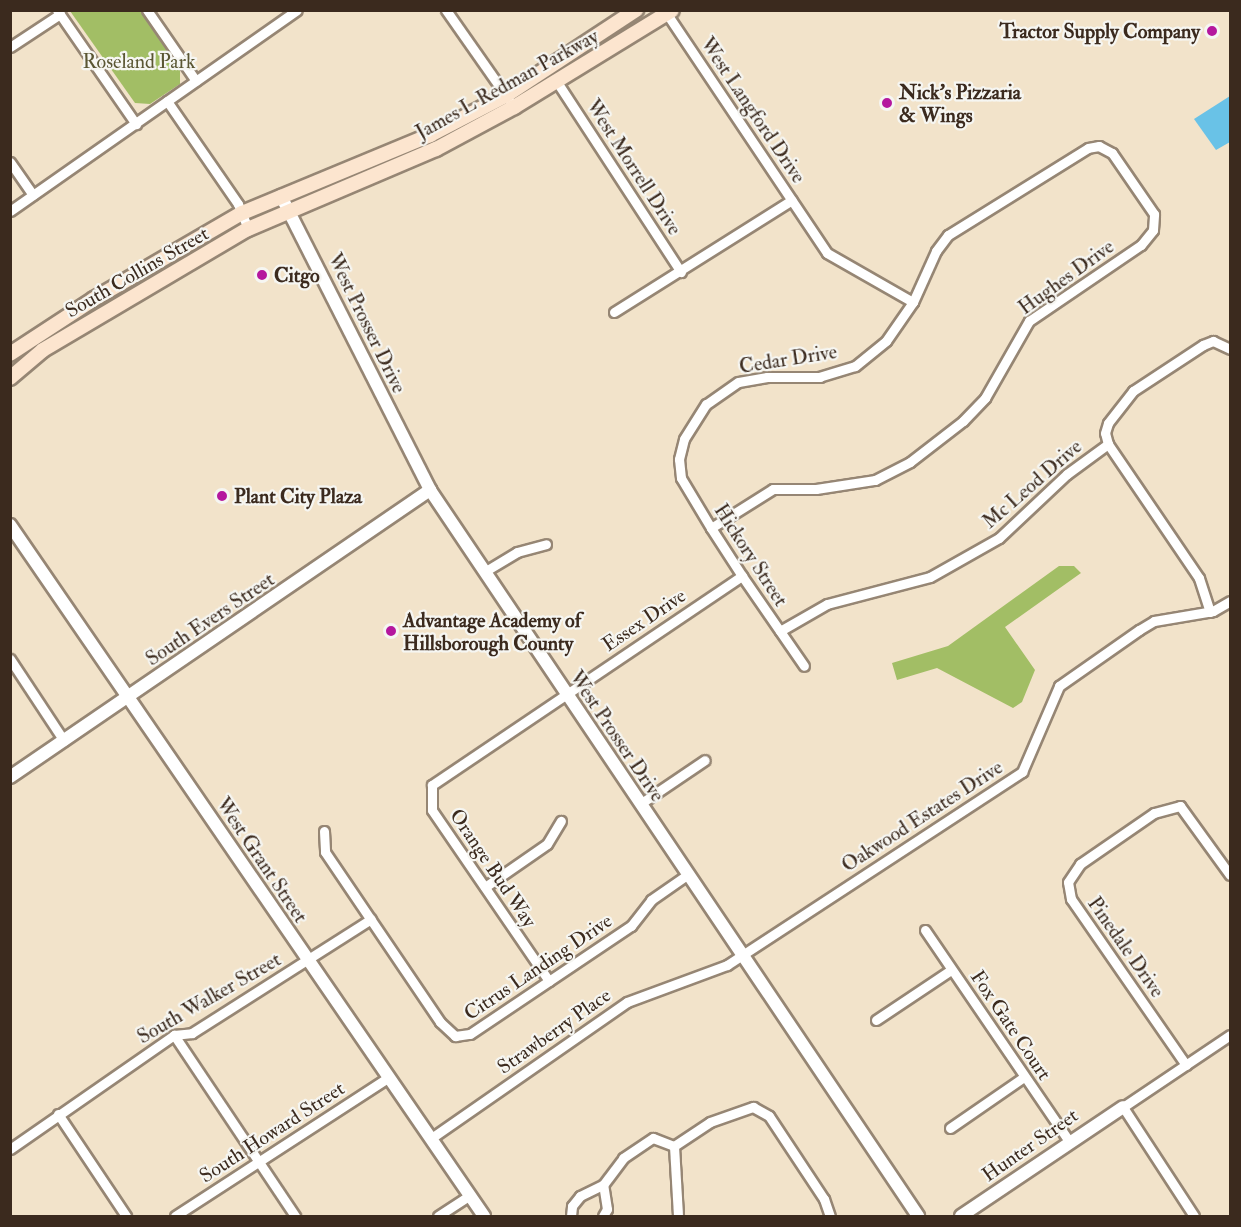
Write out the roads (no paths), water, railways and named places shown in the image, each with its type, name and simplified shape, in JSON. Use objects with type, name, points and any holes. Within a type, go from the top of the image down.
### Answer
[{"type":"main road","name":"James L Redman Parkway","points":[[281,196],[389,152],[505,96],[636,10]]},
{"type":"main road","name":"James L Redman Parkway","points":[[289,210],[425,153],[514,107],[668,12]]},
{"type":"main road","points":[[557,82],[562,66],[609,28]]},
{"type":"main road","points":[[425,153],[499,108],[505,96]]},
{"type":"main road","points":[[289,210],[296,199],[351,174],[389,152]]},
{"type":"main road","name":"South Collins Street","points":[[10,354],[94,299],[242,213],[281,196]]},
{"type":"main road","name":"South Collins Street","points":[[10,378],[43,350],[248,229],[289,210]]},
{"type":"main road","points":[[169,275],[226,237],[242,213]]},
{"type":"street","points":[[147,10],[195,81]]},
{"type":"street","points":[[10,211],[297,10]]},
{"type":"street","points":[[446,10],[514,107]]},
{"type":"street","points":[[10,47],[58,12],[136,124]]},
{"type":"street","name":"West Langford Drive","points":[[668,12],[826,253],[913,302]]},
{"type":"street","name":"West Morrell Drive","points":[[557,82],[681,272]]},
{"type":"street","points":[[167,101],[242,213],[248,229]]},
{"type":"street","name":"Hughes Drive","points":[[711,528],[773,489],[816,489],[875,480],[910,462],[963,421],[984,398],[1029,321],[1141,245],[1153,230],[1154,214],[1112,153],[1099,146]]},
{"type":"street","name":"Cedar Drive","points":[[679,459],[684,439],[706,404],[738,382],[767,377],[820,377],[855,366],[886,341],[913,302],[936,251],[948,235],[1088,148],[1099,146]]},
{"type":"street","points":[[10,162],[33,195]]},
{"type":"street","name":"West Prosser Drive","points":[[281,196],[430,490],[741,957],[918,1216]]},
{"type":"street","points":[[614,312],[681,272],[792,200]]},
{"type":"street","points":[[1210,612],[1199,578],[1108,444],[1108,423],[1133,391],[1203,345],[1213,341],[1230,349]]},
{"type":"street","name":"Mc Leod Drive","points":[[780,631],[827,604],[930,577],[999,538],[1067,474],[1108,444]]},
{"type":"street","name":"Hickory Street","points":[[679,459],[681,478],[711,528],[804,666]]},
{"type":"street","name":"South Evers Street","points":[[10,777],[430,490]]},
{"type":"street","name":"West Grant Street","points":[[10,525],[484,1216]]},
{"type":"street","points":[[484,572],[516,552],[546,544]]},
{"type":"street","name":"Essex Drive","points":[[565,694],[742,576]]},
{"type":"street","name":"Oakwood Estates Drive","points":[[741,957],[1022,772],[1059,686],[1154,621],[1210,612],[1230,601]]},
{"type":"street","points":[[10,659],[64,741]]},
{"type":"street","name":"Orange Bud Way","points":[[549,981],[432,810],[432,785],[565,694]]},
{"type":"street","points":[[640,804],[705,760]]},
{"type":"street","name":"Pinedale Drive","points":[[1186,1065],[1071,899],[1068,882],[1080,864],[1154,813],[1180,806],[1230,875]]},
{"type":"street","points":[[485,887],[547,844],[561,821]]},
{"type":"street","name":"Citrus Landing Drive","points":[[324,831],[325,852],[440,1022],[455,1036],[470,1034],[631,926],[651,900],[687,875]]},
{"type":"street","name":"South Walker Street","points":[[10,1149],[174,1035],[192,1033],[309,962],[371,919]]},
{"type":"street","name":"Fox Gate Court","points":[[925,930],[1069,1141]]},
{"type":"street","name":"Strawberry Place","points":[[430,1138],[627,1002],[714,971],[741,957]]},
{"type":"street","points":[[876,1020],[951,970]]},
{"type":"street","points":[[174,1035],[295,1216]]},
{"type":"street","points":[[1194,1216],[1123,1107],[1230,1035]]},
{"type":"street","name":"South Howard Street","points":[[175,1216],[388,1077]]},
{"type":"street","points":[[950,1128],[1024,1077]]},
{"type":"street","name":"Hunter Street","points":[[961,1216],[1069,1141],[1123,1107]]},
{"type":"street","points":[[674,1146],[710,1122],[744,1108],[763,1110],[824,1199],[830,1216]]},
{"type":"street","points":[[58,1114],[126,1216]]},
{"type":"street","points":[[571,1216],[572,1206],[580,1196],[603,1185],[623,1158],[652,1138],[674,1146]]},
{"type":"street","points":[[674,1146],[678,1216]]},
{"type":"street","points":[[603,1185],[607,1209],[603,1216]]},
{"type":"street","points":[[438,1216],[469,1196]]},
{"type":"water","points":[[1230,96],[1230,142],[1216,150],[1194,119]]},
{"type":"place","name":"Tractor Supply Company","points":[[1212,31]]},
{"type":"place","name":"Nick's Pizzaria & Wings","points":[[887,103]]},
{"type":"place","name":"Citgo","points":[[262,275]]},
{"type":"place","name":"Plant City Plaza","points":[[222,496]]},
{"type":"place","name":"Advantage Academy of Hillsborough County","points":[[391,631]]},
{"type":"park label","name":"Roseland Park","points":[[139,61]]}]
